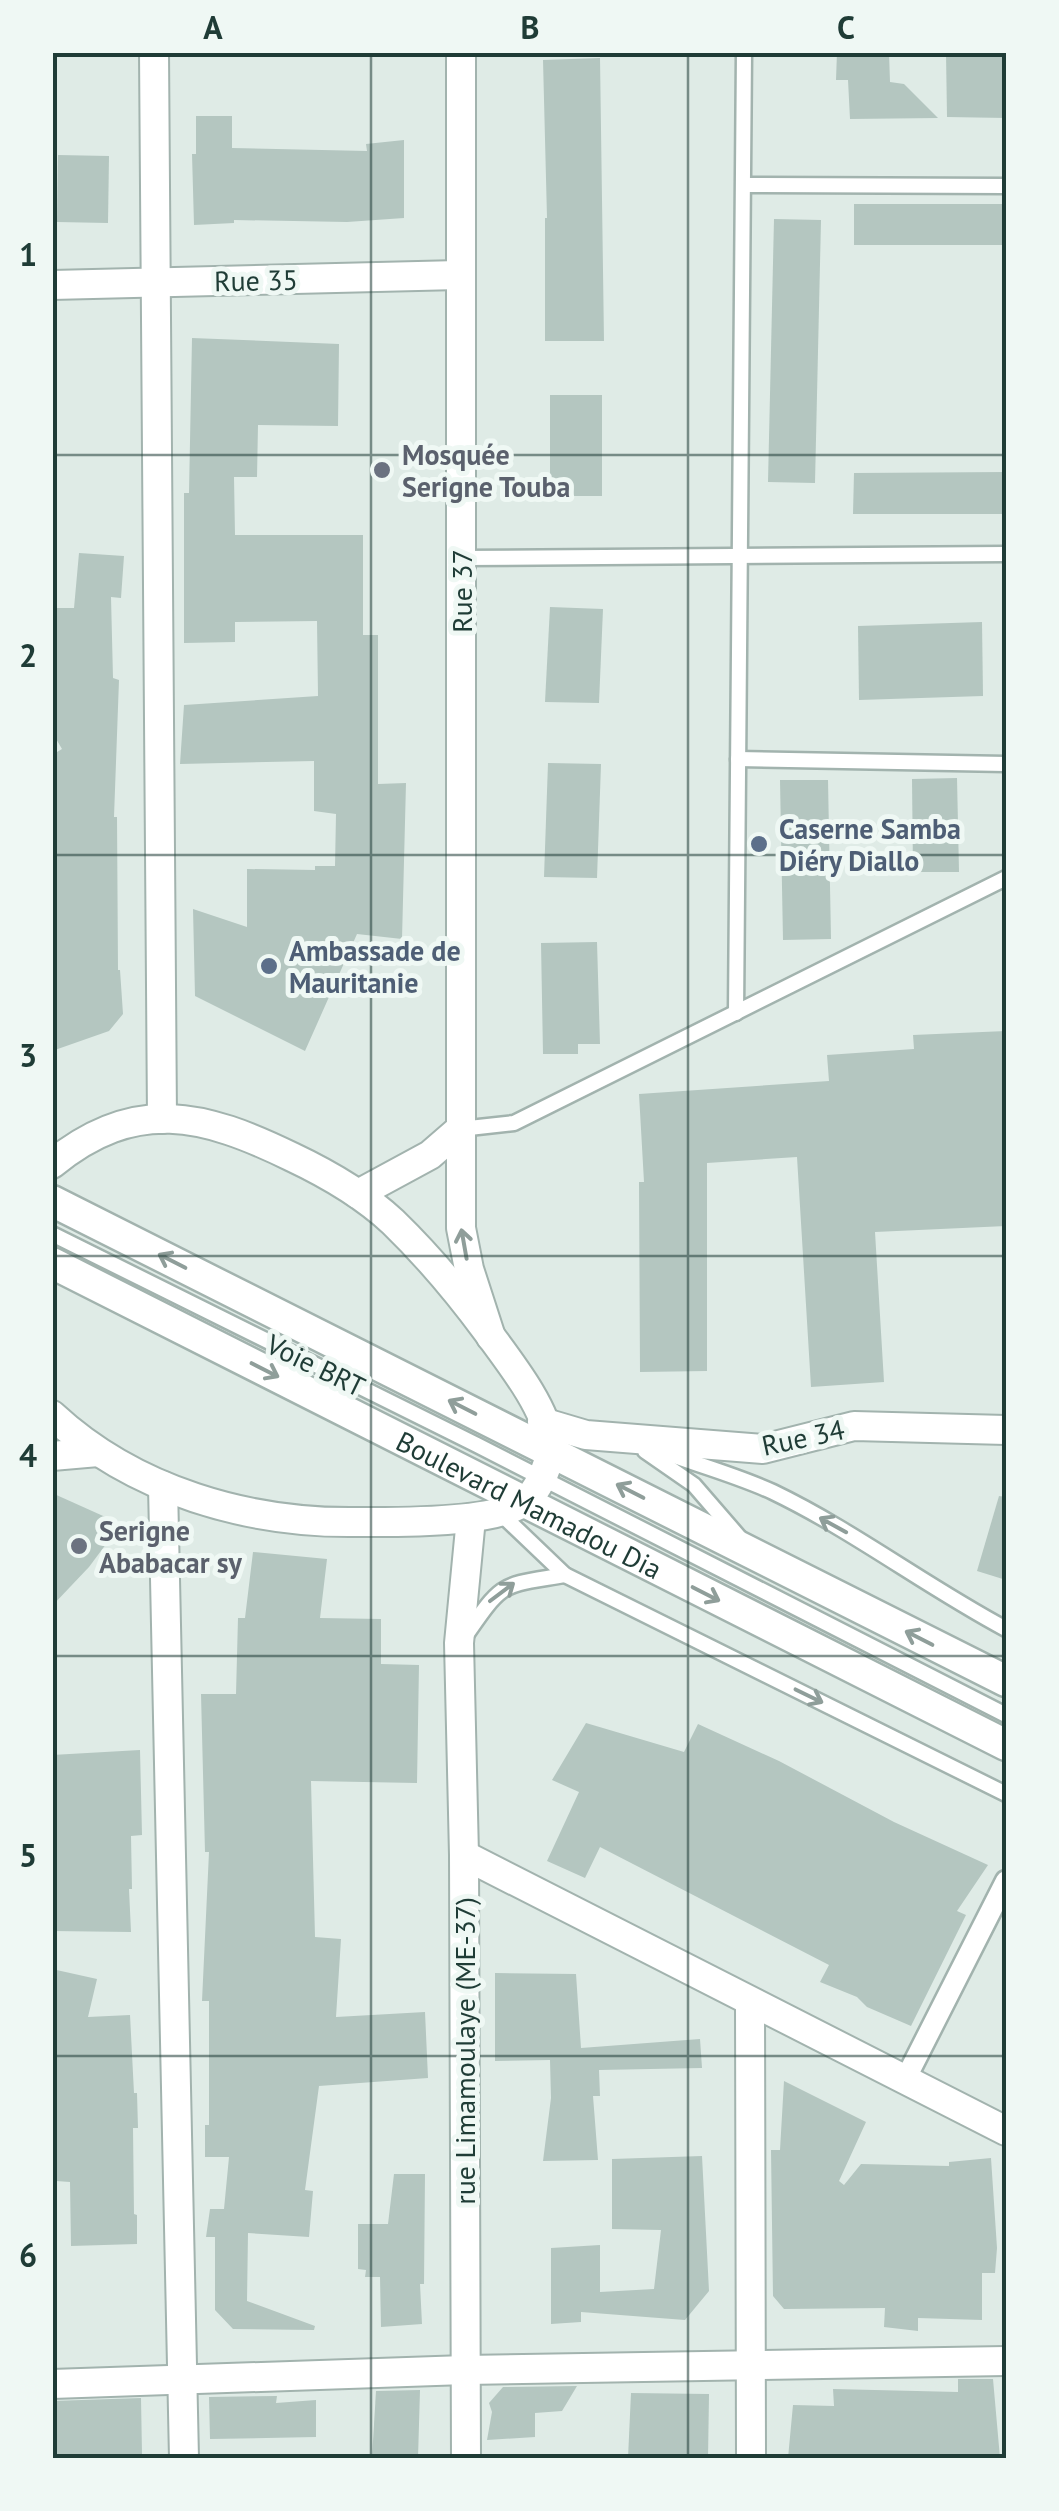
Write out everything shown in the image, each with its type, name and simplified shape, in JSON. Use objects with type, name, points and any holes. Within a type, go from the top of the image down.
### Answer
[{"type":"street","points":[[154,52],[162,1118]]},
{"type":"street","name":"Rue 37","points":[[460,52],[461,1228],[469,1269],[491,1337]]},
{"type":"street","name":"Rue 35","points":[[52,286],[459,275]]},
{"type":"street","points":[[57,1155],[126,1124],[162,1118],[200,1120],[245,1134],[358,1194],[393,1222],[465,1302],[512,1364],[521,1481]]},
{"type":"street","points":[[358,1194],[430,1156],[460,1129]]},
{"type":"street","name":"Boulevard Mamadou Dia","points":[[52,1201],[521,1481],[1006,1745]]},
{"type":"street","name":"Boulevard Mamadou Dia","points":[[52,1263],[521,1481],[755,1554],[1006,1682]]},
{"type":"street","name":"Rue 34","points":[[52,1415],[98,1452],[163,1486],[248,1514],[322,1523],[521,1481],[586,1435],[764,1449],[854,1426],[1006,1430]]},
{"type":"street","points":[[52,1456],[98,1452]]},
{"type":"street","name":"rue Limamoulaye (ME-37)","points":[[466,2458],[464,1855],[459,1643],[521,1481]]},
{"type":"street","points":[[163,1486],[184,2458]]},
{"type":"street","points":[[464,1855],[1006,2131]]},
{"type":"street","points":[[906,2078],[1006,1881]]},
{"type":"street","points":[[750,2003],[751,2458]]},
{"type":"street","points":[[52,2384],[465,2370],[1006,2360]]},
{"type":"lane","points":[[736,1013],[744,52]]},
{"type":"lane","points":[[744,185],[1006,186]]},
{"type":"lane","points":[[461,558],[1006,554]]},
{"type":"lane","points":[[738,759],[1006,764]]},
{"type":"lane","points":[[460,1129],[514,1123],[1006,878]]},
{"type":"lane","name":"Voie BRT","points":[[52,1234],[521,1481],[1006,1716]]},
{"type":"lane","points":[[628,1440],[694,1484],[755,1554]]},
{"type":"lane","points":[[628,1440],[771,1492],[1006,1629]]},
{"type":"lane","points":[[521,1481],[565,1574]]},
{"type":"lane","points":[[459,1643],[492,1598],[511,1583],[565,1574],[1006,1794]]},
{"type":"building","points":[[837,52],[889,52],[890,82],[904,84],[938,118],[850,119],[848,80],[836,80]]},
{"type":"building","points":[[946,52],[1006,52],[1006,118],[947,117]]},
{"type":"building","points":[[600,58],[604,341],[545,341],[543,60]]},
{"type":"building","points":[[196,116],[232,116],[232,148],[367,151],[366,144],[404,140],[404,218],[347,222],[234,220],[194,225],[192,154],[196,154]]},
{"type":"building","points":[[58,155],[109,156],[108,223],[57,222]]},
{"type":"building","points":[[854,204],[1006,204],[1006,245],[854,245]]},
{"type":"building","points":[[774,219],[821,220],[815,483],[768,482]]},
{"type":"building","points":[[192,338],[339,344],[338,426],[258,425],[257,477],[234,477],[235,535],[363,535],[363,635],[378,635],[378,784],[406,783],[402,939],[357,934],[305,1051],[195,996],[193,909],[247,927],[247,869],[315,870],[315,866],[335,866],[336,814],[314,811],[314,761],[180,764],[184,705],[318,696],[317,621],[235,622],[235,642],[184,643],[184,493],[189,493]]},
{"type":"building","points":[[550,395],[602,395],[602,496],[550,496]]},
{"type":"building","points":[[1006,472],[1006,514],[853,514],[854,473]]},
{"type":"building","points":[[79,553],[124,556],[121,598],[111,597],[113,678],[119,680],[114,817],[123,1014],[109,1031],[52,1051],[52,856],[57,799],[52,798],[52,755],[62,749],[52,732],[52,608],[74,608]]},
{"type":"building","points":[[550,607],[603,609],[599,703],[545,702]]},
{"type":"building","points":[[982,622],[983,696],[859,700],[858,626]]},
{"type":"building","points":[[548,763],[601,764],[597,878],[544,877]]},
{"type":"building","points":[[957,778],[959,872],[913,872],[912,779]]},
{"type":"building","points":[[780,780],[828,780],[831,939],[783,940]]},
{"type":"building","points":[[597,942],[600,1044],[578,1044],[578,1054],[543,1054],[541,943]]},
{"type":"building","points":[[1006,1031],[1006,1226],[875,1232],[884,1382],[811,1387],[797,1157],[707,1163],[707,1371],[640,1372],[639,1182],[644,1182],[639,1094],[829,1081],[827,1055],[914,1049],[913,1035]]},
{"type":"building","name":"Serigne Ababacar sy","points":[[52,1493],[121,1524],[89,1567],[52,1606]]},
{"type":"building","points":[[999,1496],[1006,1497],[1006,1580],[977,1571]]},
{"type":"building","points":[[253,1552],[327,1559],[320,1618],[381,1619],[381,1664],[419,1665],[417,1783],[311,1781],[315,1937],[341,1939],[336,2017],[425,2012],[428,2078],[319,2086],[305,2190],[313,2191],[309,2237],[248,2233],[247,2301],[315,2326],[314,2330],[233,2329],[215,2310],[215,2237],[206,2237],[210,2209],[224,2209],[229,2157],[205,2157],[205,2125],[209,2125],[209,2001],[202,2001],[209,1852],[205,1852],[201,1694],[236,1694],[238,1618],[245,1618]]},
{"type":"building","points":[[586,1723],[684,1752],[698,1724],[988,1865],[957,1911],[966,1915],[911,2026],[820,1982],[829,1965],[600,1847],[585,1878],[547,1861],[579,1792],[552,1780]]},
{"type":"building","points":[[140,1750],[142,1835],[131,1836],[131,1932],[52,1931],[52,1755]]},
{"type":"building","points":[[52,1969],[97,1979],[88,2017],[130,2015],[137,2093],[138,2128],[133,2128],[137,2244],[71,2246],[70,2182],[56,2181],[56,2149],[52,2149]]},
{"type":"building","points":[[495,1973],[576,1974],[581,2048],[700,2039],[702,2068],[599,2070],[600,2096],[593,2096],[598,2160],[543,2161],[551,2098],[550,2060],[495,2061]]},
{"type":"building","points":[[784,2081],[866,2122],[839,2181],[844,2185],[861,2164],[949,2166],[949,2162],[991,2158],[997,2248],[995,2273],[982,2273],[982,2320],[918,2318],[918,2331],[884,2327],[885,2308],[784,2309],[773,2296],[771,2150],[780,2150]]},
{"type":"building","points":[[702,2156],[709,2291],[685,2320],[581,2312],[581,2322],[551,2324],[551,2248],[600,2245],[600,2292],[654,2289],[661,2230],[612,2229],[612,2159]]},
{"type":"building","points":[[394,2174],[425,2174],[422,2324],[381,2327],[380,2277],[365,2277],[366,2270],[358,2269],[358,2224],[388,2224]]},
{"type":"building","points":[[958,2379],[993,2379],[1000,2458],[788,2458],[793,2405],[834,2406],[833,2389],[958,2392]]},
{"type":"building","points":[[577,2386],[562,2411],[535,2413],[535,2437],[487,2440],[492,2412],[489,2403],[503,2387]]},
{"type":"building","points":[[420,2390],[418,2458],[372,2458],[376,2391]]},
{"type":"building","points":[[631,2393],[709,2394],[708,2458],[628,2458]]},
{"type":"building","points":[[277,2396],[276,2403],[316,2400],[316,2437],[210,2439],[209,2397]]},
{"type":"building","points":[[141,2398],[142,2454],[136,2454],[136,2458],[52,2458],[52,2401]]},
{"type":"place","name":"Mosquée Serigne Touba","points":[[382,470]]},
{"type":"place","name":"Caserne Samba Diéry Diallo","points":[[759,844]]},
{"type":"place","name":"Ambassade de Mauritanie","points":[[269,966]]},
{"type":"place","name":"Serigne Ababacar sy","points":[[79,1546]]}]
